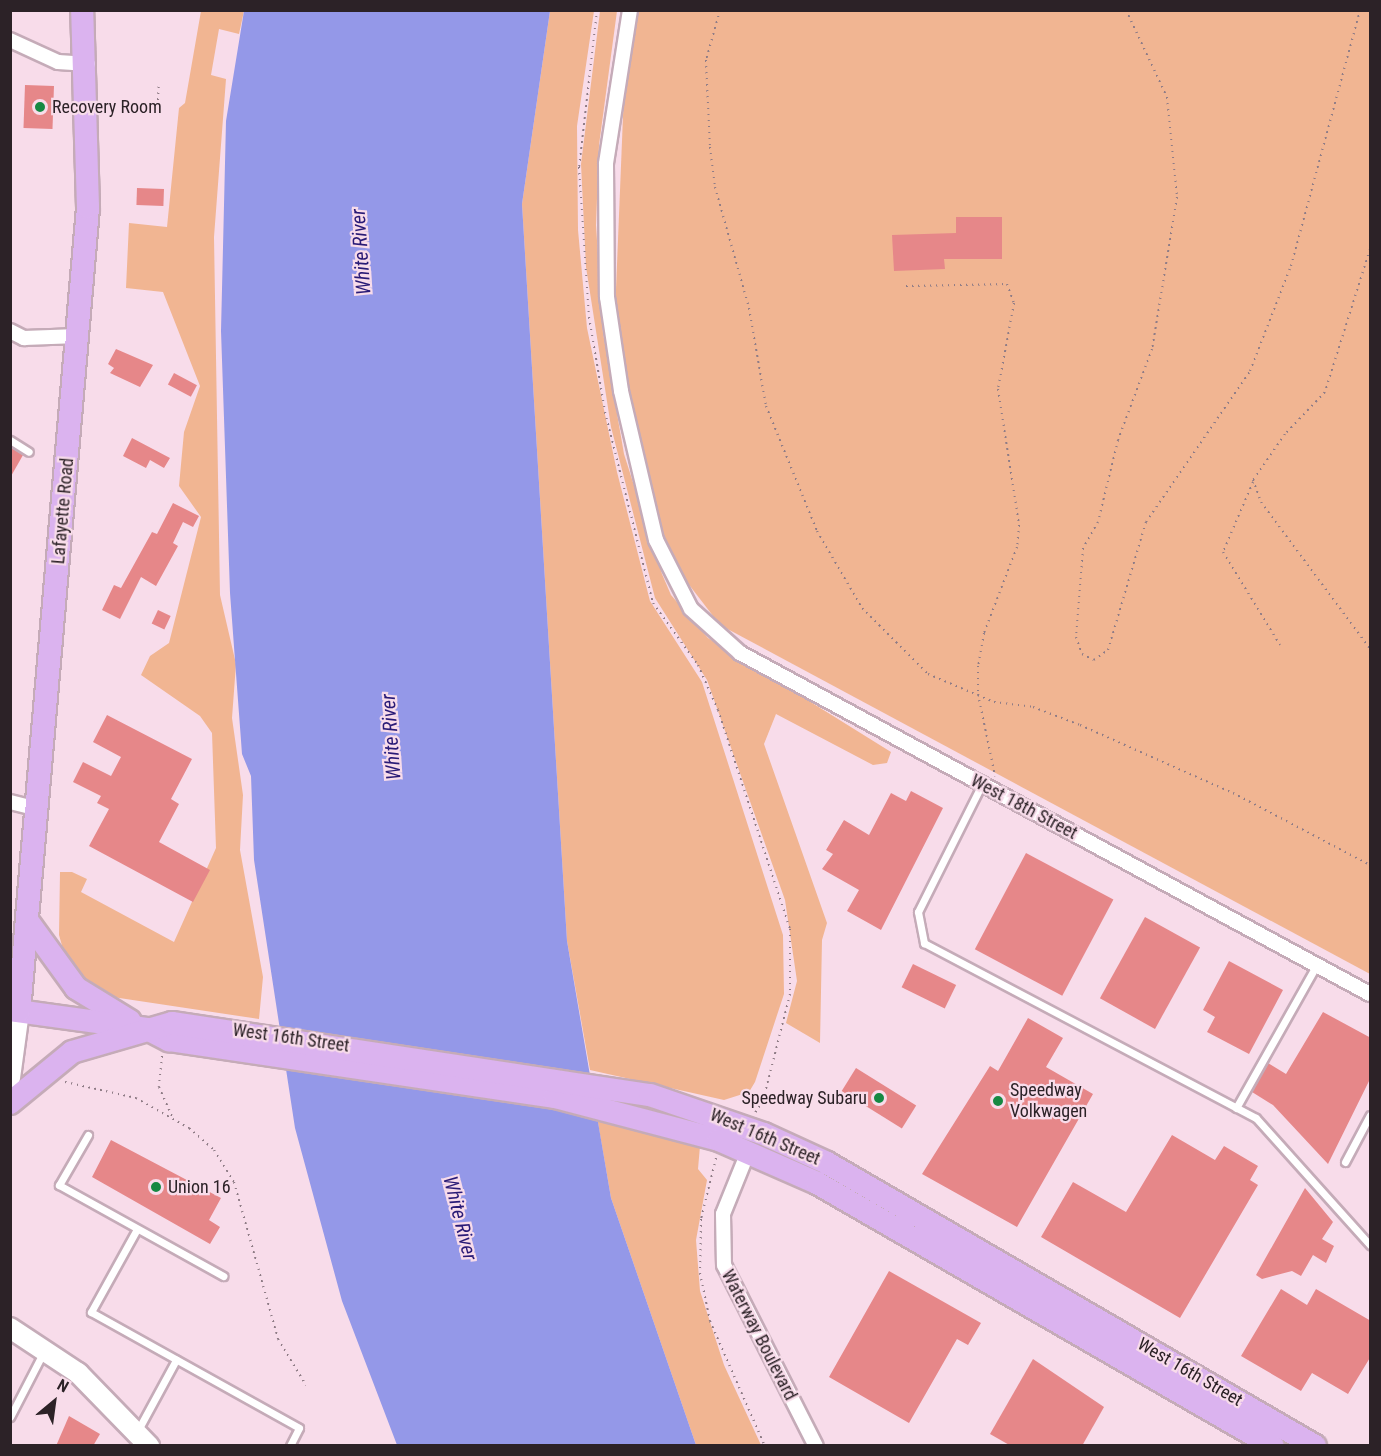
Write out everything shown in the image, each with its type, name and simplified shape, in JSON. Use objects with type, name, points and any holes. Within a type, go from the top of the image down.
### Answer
[{"type":"main road","name":"Lafayette Road","points":[[15,1011],[29,923],[90,170],[88,64],[82,10]]},
{"type":"main road","points":[[10,948],[29,923],[76,988],[147,1029]]},
{"type":"main road","points":[[10,1078],[15,1011]]},
{"type":"main road","name":"West 16th Street","points":[[15,1011],[147,1029],[172,1023],[199,1034],[727,1120],[827,1163],[1316,1446]]},
{"type":"main road","points":[[10,1103],[72,1052],[147,1029]]},
{"type":"main road","name":"West 16th Street","points":[[647,1106],[817,1183],[1273,1446]]},
{"type":"main road","points":[[10,1328],[45,1349],[138,1440]]},
{"type":"street","name":"West 18th Street","points":[[630,10],[606,164],[607,297],[621,391],[656,540],[688,604],[741,653],[1371,994]]},
{"type":"street","points":[[10,40],[58,62],[88,64]]},
{"type":"street","points":[[10,331],[24,338],[78,336]]},
{"type":"street","points":[[10,802],[38,808]]},
{"type":"street","name":"Waterway Boulevard","points":[[748,1152],[723,1214],[724,1265],[816,1446]]},
{"type":"lane","points":[[10,440],[29,452]]},
{"type":"lane","points":[[988,788],[918,912],[924,943],[1256,1118],[1371,1245]]},
{"type":"lane","points":[[1236,1108],[1317,964]]},
{"type":"lane","points":[[1345,1162],[1371,1115]]},
{"type":"lane","points":[[88,1135],[59,1185],[223,1276]]},
{"type":"lane","points":[[137,1229],[91,1312],[299,1428],[290,1446]]},
{"type":"lane","points":[[10,1417],[45,1349]]},
{"type":"lane","points":[[138,1440],[176,1360]]},
{"type":"path","points":[[720,10],[706,60],[710,147],[715,187],[752,319],[766,406],[817,531],[862,608],[928,674],[978,694],[1033,707],[1137,750],[1371,865]]},
{"type":"path","points":[[1126,10],[1167,96],[1177,197],[1152,350],[1118,440],[1098,522],[1083,548],[1076,637],[1082,654],[1094,660],[1108,650],[1146,522],[1250,371],[1291,266],[1360,10]]},
{"type":"path","points":[[159,83],[159,100]]},
{"type":"path","points":[[1280,645],[1222,552],[1253,480],[1285,434],[1325,392],[1371,249]]},
{"type":"path","points":[[906,286],[1007,284],[1014,303],[998,389],[1018,536],[984,633],[978,694],[996,765],[988,788]]},
{"type":"path","points":[[1253,480],[1262,502],[1371,649]]},
{"type":"path","points":[[162,1056],[159,1087],[172,1116]]},
{"type":"path","points":[[58,1078],[136,1098],[172,1116],[214,1150],[234,1182],[278,1339],[306,1385]]},
{"type":"path","points":[[714,1153],[719,1163],[701,1219],[700,1273],[710,1322],[765,1446]]},
{"type":"shaded area","points":[[201,11],[244,11],[239,34],[219,29],[211,75],[226,79],[214,237],[220,595],[236,664],[232,718],[243,795],[240,850],[263,977],[259,1019],[106,996],[87,985],[65,956],[59,935],[60,872],[72,872],[87,879],[81,892],[174,942],[216,848],[212,733],[200,716],[141,675],[150,656],[169,643],[201,517],[179,486],[184,432],[200,386],[163,292],[126,288],[129,223],[167,227],[179,108],[185,103]]},
{"type":"shaded area","points":[[550,11],[594,11],[577,126],[578,230],[587,328],[617,472],[650,601],[702,682],[783,935],[784,994],[755,1082],[749,1092],[724,1100],[590,1070],[567,941],[522,204]]},
{"type":"shaded area","points":[[600,11],[617,11],[599,145],[596,225],[603,333],[624,454],[662,574],[671,595],[708,638],[891,752],[887,763],[873,765],[776,714],[764,744],[827,923],[822,940],[820,1043],[786,1023],[797,981],[785,900],[707,680],[655,598],[611,427],[586,267],[581,164]]},
{"type":"shaded area","points":[[636,11],[1370,11],[1370,974],[720,625],[670,560],[642,452],[615,314],[626,42]]},
{"type":"shaded area","points":[[597,1117],[700,1146],[698,1169],[707,1180],[696,1240],[700,1291],[724,1365],[761,1445],[696,1445],[611,1198]]},
{"type":"water","name":"White River","points":[[244,11],[550,11],[522,204],[567,941],[611,1198],[696,1445],[397,1445],[342,1301],[295,1128],[254,860],[251,776],[242,754],[230,593],[221,331],[226,121]]},
{"type":"building","name":"Recovery Room","points":[[25,85],[54,86],[52,129],[23,128]]},
{"type":"building","points":[[137,188],[164,189],[163,206],[136,205]]},
{"type":"building","points":[[956,217],[1002,217],[1002,259],[944,259],[945,269],[894,271],[892,235],[956,233]]},
{"type":"building","points":[[116,349],[153,365],[140,387],[110,373],[114,368],[108,364]]},
{"type":"building","points":[[174,373],[197,385],[191,397],[168,384]]},
{"type":"building","points":[[132,438],[170,458],[164,468],[150,460],[146,468],[123,456]]},
{"type":"building","points":[[10,447],[23,455],[10,478]]},
{"type":"building","points":[[173,503],[199,516],[193,527],[183,522],[173,543],[178,546],[156,586],[141,577],[120,619],[102,610],[114,585],[121,588],[152,532],[157,534]]},
{"type":"building","points":[[158,610],[171,616],[164,630],[152,624]]},
{"type":"building","points":[[107,715],[192,759],[171,799],[179,804],[159,842],[210,870],[193,902],[89,846],[109,809],[97,803],[101,796],[73,782],[83,762],[111,776],[121,757],[93,742]]},
{"type":"building","points":[[911,791],[943,808],[881,930],[847,911],[859,890],[822,869],[833,854],[826,850],[844,820],[869,835],[891,793],[906,801]]},
{"type":"building","points":[[1026,853],[1113,899],[1062,996],[975,949]]},
{"type":"building","points":[[1145,917],[1200,948],[1155,1029],[1100,998]]},
{"type":"building","points":[[1229,961],[1283,990],[1249,1054],[1207,1032],[1215,1017],[1203,1010]]},
{"type":"building","points":[[913,964],[956,985],[945,1008],[902,987]]},
{"type":"building","points":[[1323,1012],[1371,1038],[1371,1077],[1328,1164],[1273,1105],[1252,1092],[1268,1063],[1286,1074]]},
{"type":"building","points":[[1028,1018],[1063,1038],[1046,1067],[1093,1094],[1017,1227],[922,1174],[990,1066],[998,1071]]},
{"type":"building","name":"Speedway Subaru","points":[[856,1068],[916,1106],[902,1129],[842,1091]]},
{"type":"building","points":[[1172,1135],[1215,1160],[1224,1146],[1258,1166],[1250,1180],[1258,1185],[1180,1318],[1041,1237],[1073,1182],[1126,1212]]},
{"type":"building","name":"Union 16","points":[[111,1140],[221,1198],[209,1220],[220,1227],[210,1244],[92,1177]]},
{"type":"building","points":[[1305,1188],[1333,1222],[1322,1239],[1334,1246],[1326,1263],[1313,1255],[1301,1276],[1292,1271],[1262,1279],[1256,1275]]},
{"type":"building","points":[[889,1271],[981,1323],[968,1345],[957,1339],[909,1423],[829,1377]]},
{"type":"building","points":[[1281,1289],[1307,1305],[1316,1289],[1371,1321],[1371,1356],[1348,1394],[1312,1373],[1301,1391],[1241,1356]]},
{"type":"building","points":[[1033,1359],[1104,1407],[1082,1446],[1011,1446],[990,1434]]},
{"type":"building","points":[[69,1416],[100,1434],[93,1446],[56,1446]]},
{"type":"place","name":"Recovery Room","points":[[40,107]]},
{"type":"place","name":"Speedway Subaru","points":[[879,1098]]},
{"type":"place","name":"Speedway Volkwagen","points":[[998,1101]]},
{"type":"place","name":"Union 16","points":[[156,1187]]}]
